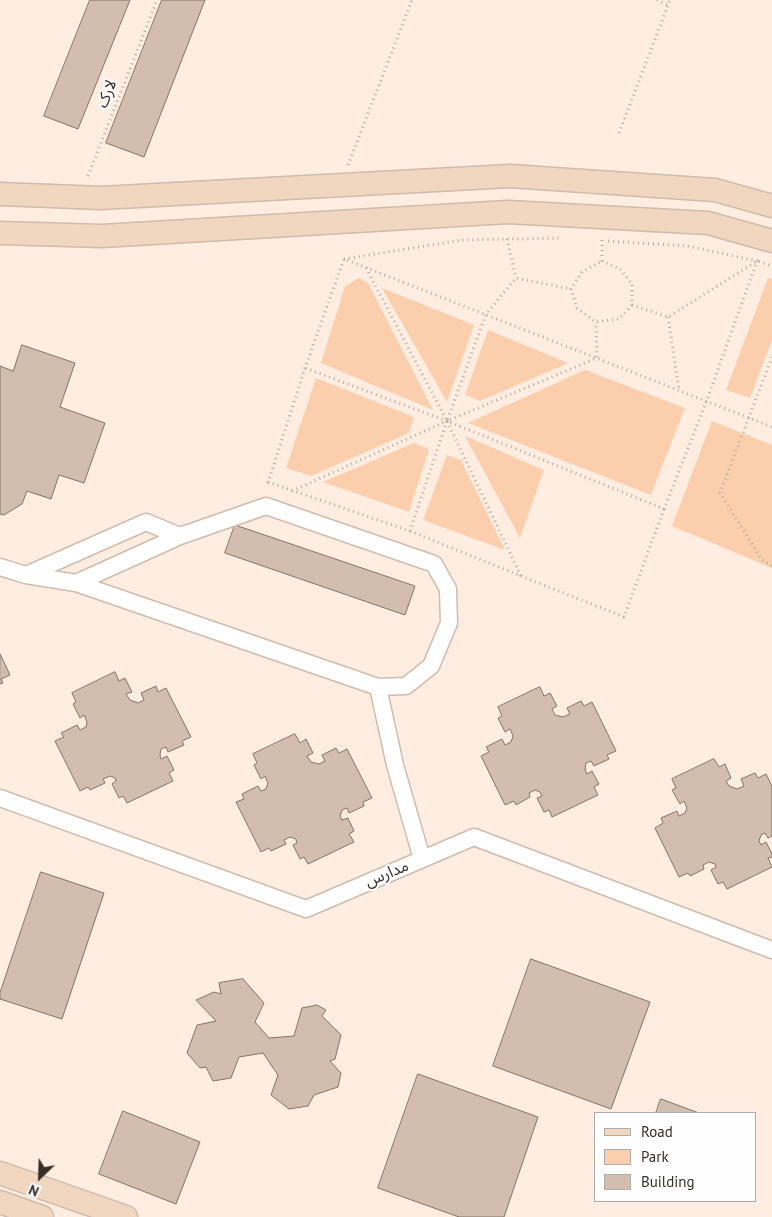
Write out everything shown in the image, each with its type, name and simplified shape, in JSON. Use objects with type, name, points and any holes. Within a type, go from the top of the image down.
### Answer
[{"type":"street","points":[[0,194],[101,198],[510,176],[715,190],[772,206]]},
{"type":"street","points":[[0,233],[102,236],[508,212],[708,223],[772,242]]},
{"type":"street","points":[[0,567],[26,576],[76,583],[378,687],[406,686],[431,666],[449,623],[448,589],[434,564],[266,506],[180,536],[76,583]]},
{"type":"street","points":[[26,576],[146,522],[180,536]]},
{"type":"street","points":[[378,687],[395,765],[422,859]]},
{"type":"street","name":"مدارس","points":[[0,798],[306,909],[474,837],[772,950]]},
{"type":"street","points":[[0,1172],[126,1217]]},
{"type":"street","points":[[0,1202],[42,1217]]},
{"type":"path","name":"لارک","points":[[79,197],[157,0]]},
{"type":"path","points":[[340,185],[412,0]]},
{"type":"path","points":[[657,0],[668,4]]},
{"type":"path","points":[[620,133],[670,0]]},
{"type":"path","points":[[344,259],[462,240],[566,238]]},
{"type":"path","points":[[507,239],[516,278]]},
{"type":"path","points":[[593,240],[687,246],[772,266]]},
{"type":"path","points":[[602,240],[602,261]]},
{"type":"path","points":[[344,259],[772,427]]},
{"type":"path","points":[[266,506],[268,482],[305,368],[344,259]]},
{"type":"path","points":[[571,289],[582,272],[602,261]]},
{"type":"path","points":[[571,289],[577,308],[596,322],[619,318],[632,305],[632,284],[620,269],[602,261]]},
{"type":"path","points":[[668,317],[757,261]]},
{"type":"path","points":[[268,482],[410,531],[624,617],[707,400],[757,261]]},
{"type":"path","points":[[366,267],[447,421],[521,576]]},
{"type":"path","points":[[516,278],[571,289]]},
{"type":"path","points":[[410,531],[486,314],[516,278]]},
{"type":"path","points":[[632,305],[668,317]]},
{"type":"path","points":[[668,317],[679,390]]},
{"type":"path","points":[[596,322],[597,358]]},
{"type":"path","points":[[772,357],[720,493],[762,560],[772,566]]},
{"type":"path","points":[[292,490],[447,421],[597,358]]},
{"type":"path","points":[[305,368],[447,421],[664,510]]},
{"type":"green space","points":[[359,278],[368,283],[433,410],[321,363],[345,286]]},
{"type":"green space","points":[[768,278],[772,279],[772,340],[750,398],[726,390]]},
{"type":"green space","points":[[382,288],[474,325],[447,402]]},
{"type":"green space","points":[[488,330],[568,363],[480,401],[465,395]]},
{"type":"green space","points":[[585,370],[685,408],[651,495],[468,423]]},
{"type":"green space","points":[[316,378],[414,417],[409,433],[311,476],[286,468]]},
{"type":"green space","points":[[712,421],[772,445],[772,568],[672,526]]},
{"type":"green space","points":[[465,436],[544,470],[520,538]]},
{"type":"green space","points":[[414,443],[429,449],[409,512],[323,482]]},
{"type":"green space","points":[[447,455],[461,460],[505,550],[423,520]]},
{"type":"building","points":[[90,0],[130,0],[78,129],[44,116]]},
{"type":"building","points":[[162,0],[205,0],[144,157],[106,143]]},
{"type":"building","points":[[22,345],[75,363],[60,407],[105,423],[84,483],[59,475],[51,499],[27,491],[22,504],[4,515],[0,514],[0,366],[13,371]]},
{"type":"building","points":[[235,525],[415,586],[405,615],[225,553]]},
{"type":"building","points":[[0,654],[10,675],[1,679],[3,683],[0,684]]},
{"type":"building","points":[[115,672],[119,681],[125,678],[132,692],[126,694],[130,700],[138,703],[144,700],[141,693],[156,686],[158,692],[166,688],[191,737],[182,741],[184,745],[168,752],[166,747],[161,749],[161,759],[167,756],[174,770],[169,773],[173,781],[127,803],[123,796],[119,798],[112,784],[116,781],[115,778],[110,776],[103,779],[105,783],[90,790],[88,787],[80,791],[55,741],[64,737],[61,733],[77,725],[80,730],[86,727],[87,722],[84,715],[80,718],[73,704],[76,702],[72,693]]},
{"type":"building","points":[[540,687],[544,696],[550,693],[557,706],[552,709],[555,715],[563,717],[570,714],[567,708],[581,701],[584,706],[592,702],[616,751],[607,755],[609,759],[594,766],[591,761],[586,763],[585,769],[587,774],[592,771],[599,784],[594,787],[598,795],[552,817],[549,810],[544,812],[537,798],[542,796],[540,792],[535,790],[529,793],[530,797],[516,805],[514,801],[505,805],[481,756],[489,752],[486,747],[502,739],[505,745],[511,742],[513,736],[510,729],[505,732],[498,718],[502,716],[498,707]]},
{"type":"building","points":[[295,734],[300,743],[306,739],[313,753],[307,756],[311,762],[319,764],[325,761],[322,755],[336,748],[339,753],[347,749],[372,798],[363,802],[364,806],[349,813],[347,808],[342,810],[340,816],[342,820],[348,818],[354,831],[349,834],[354,842],[308,864],[304,857],[300,859],[293,845],[297,843],[296,839],[290,837],[284,840],[286,844],[271,851],[269,848],[261,852],[236,802],[244,799],[242,794],[258,786],[261,791],[266,789],[268,783],[265,776],[261,779],[254,765],[257,763],[253,754]]},
{"type":"building","points":[[714,759],[719,767],[725,764],[731,778],[726,781],[729,786],[737,789],[744,786],[741,779],[755,773],[758,778],[766,774],[772,786],[772,836],[768,838],[765,833],[761,835],[759,841],[761,845],[766,842],[772,854],[772,857],[768,858],[772,867],[727,889],[723,882],[718,884],[711,870],[716,867],[715,864],[709,862],[703,865],[704,869],[690,876],[688,873],[679,877],[655,828],[663,823],[661,818],[677,811],[679,816],[685,813],[687,808],[684,801],[680,804],[672,790],[676,788],[672,779]]},
{"type":"building","points":[[41,872],[104,893],[62,1019],[0,999],[0,993]]},
{"type":"building","points":[[531,959],[650,1002],[611,1109],[493,1066]]},
{"type":"building","points":[[243,979],[264,1003],[255,1022],[269,1038],[294,1036],[302,1008],[317,1005],[326,1010],[322,1016],[341,1035],[335,1059],[330,1061],[341,1073],[338,1087],[314,1095],[308,1106],[289,1109],[271,1095],[278,1075],[263,1053],[239,1057],[231,1078],[213,1081],[206,1067],[200,1068],[187,1053],[197,1025],[216,1021],[196,1000],[214,992],[221,994],[219,983]]},
{"type":"building","points":[[418,1074],[538,1117],[504,1217],[459,1217],[378,1188]]},
{"type":"building","points":[[661,1099],[696,1112],[656,1112]]},
{"type":"building","points":[[123,1111],[200,1142],[176,1204],[99,1174]]}]
